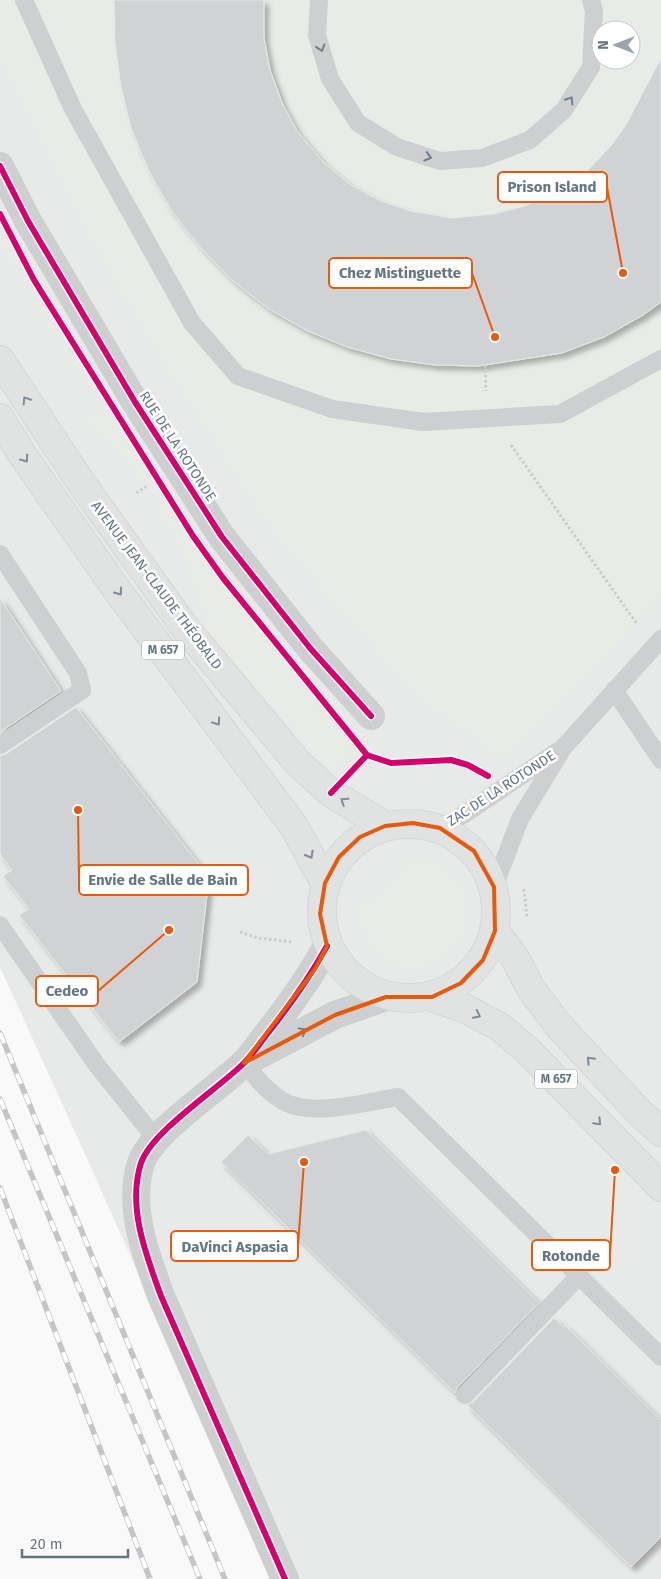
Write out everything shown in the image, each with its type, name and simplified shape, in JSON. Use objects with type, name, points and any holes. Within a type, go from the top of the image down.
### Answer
[{"type":"main road","name":"AVENUE JEAN-CLAUDE THÉOBALD","points":[[0,360],[82,484],[186,629],[298,763],[331,793],[386,826]]},
{"type":"main road","name":"M 657","points":[[0,418],[21,453],[118,590],[293,825],[325,883]]},
{"type":"main road","points":[[412,823],[440,828],[474,851],[494,887],[495,930],[483,960],[461,983],[432,997],[386,997],[351,978],[327,946],[320,914],[325,883],[339,857],[360,838],[386,826],[412,823]]},
{"type":"main road","name":"M 657","points":[[495,930],[515,958],[531,989],[558,1026],[639,1112],[661,1132]]},
{"type":"main road","name":"M 657","points":[[432,997],[466,1009],[500,1027],[528,1051],[661,1187]]},
{"type":"street","name":"RUE DE LA ROTONDE","points":[[0,166],[28,221],[134,402],[222,537],[310,648],[371,716]]},
{"type":"street","points":[[285,1579],[161,1296],[146,1257],[139,1226],[136,1196],[142,1162],[156,1139],[244,1063],[291,1004],[315,969],[327,946]]},
{"type":"street","points":[[244,1063],[327,1019],[386,997]]},
{"type":"lane","points":[[24,0],[73,109],[192,323],[238,376],[332,409],[423,422],[560,414],[661,359]]},
{"type":"lane","points":[[319,0],[317,35],[330,79],[358,123],[397,147],[440,161],[482,158],[530,140],[564,110],[591,67],[594,11],[591,0]]},
{"type":"lane","points":[[0,554],[78,673],[82,690],[0,745]]},
{"type":"lane","name":"ZAC DE LA ROTONDE","points":[[494,887],[520,818],[563,748],[657,643]]},
{"type":"lane","points":[[614,690],[661,760]]},
{"type":"lane","name":"ZAC DE LA ROTONDE","points":[[440,828],[463,815],[563,748]]},
{"type":"lane","points":[[0,925],[96,1064],[156,1139]]},
{"type":"lane","points":[[244,1063],[268,1090],[284,1102],[299,1107],[315,1110],[398,1097],[661,1357]]},
{"type":"lane","points":[[465,1395],[580,1276]]},
{"type":"path","points":[[485,365],[486,407],[492,418],[657,643]]},
{"type":"path","points":[[136,493],[151,484]]},
{"type":"path","points":[[525,884],[528,926]]},
{"type":"path","points":[[240,932],[258,938],[296,943]]},
{"type":"highlighted area","points":[[413,823],[440,828],[474,851],[494,887],[495,931],[483,960],[461,983],[432,997],[386,997],[335,1015],[244,1063],[315,969],[327,946],[320,914],[325,883],[339,857],[360,837],[385,826]]},
{"type":"shaded area","points":[[0,0],[661,0],[661,1579],[273,1579],[94,1174],[0,967]]},
{"type":"shaded area","points":[[0,0],[661,0],[661,597],[505,762],[412,694],[272,532],[168,374],[70,204],[0,62]]},
{"type":"shaded area","points":[[0,230],[36,296],[30,299],[0,246]]},
{"type":"shaded area","points":[[38,300],[77,365],[70,368],[33,304]]},
{"type":"shaded area","points":[[105,409],[147,477],[139,482],[117,449],[85,426],[83,420]]},
{"type":"shaded area","points":[[162,499],[253,625],[350,746],[352,750],[350,755],[330,771],[210,634],[180,546],[153,504]]},
{"type":"shaded area","points":[[405,856],[431,861],[449,870],[464,892],[468,916],[464,932],[456,946],[444,957],[430,965],[415,968],[399,966],[376,954],[363,934],[358,911],[358,903],[374,896],[400,877]]},
{"type":"building","points":[[114,0],[264,0],[264,38],[270,70],[282,103],[297,131],[323,162],[351,185],[381,201],[411,211],[452,218],[494,214],[528,205],[553,193],[584,174],[610,147],[626,125],[661,58],[661,302],[643,315],[604,337],[562,353],[478,366],[435,365],[391,359],[347,347],[308,331],[269,309],[233,281],[200,247],[171,210],[149,171],[131,128],[121,87],[115,44]]},
{"type":"building","points":[[0,598],[61,691],[0,732]]},
{"type":"building","points":[[76,707],[209,877],[197,982],[119,1042],[19,915],[29,909],[3,876],[12,870],[0,854],[0,756],[6,754]]},
{"type":"building","points":[[366,1130],[539,1303],[457,1388],[455,1393],[221,1162],[248,1135],[268,1154]]},
{"type":"building","points":[[554,1318],[564,1327],[565,1325],[661,1420],[661,1537],[631,1567],[467,1405],[473,1402]]},
{"type":"railway","points":[[0,1033],[225,1579]]},
{"type":"railway","points":[[0,1099],[200,1579]]},
{"type":"railway","points":[[0,1188],[150,1579]]},
{"type":"cycle path","points":[[0,166],[28,221],[135,402],[222,537],[310,648],[371,716]]},
{"type":"cycle path","points":[[0,214],[34,280],[193,536],[223,578],[367,755]]},
{"type":"cycle path","points":[[331,793],[367,755],[391,763],[451,760],[468,765],[488,776]]},
{"type":"cycle path","points":[[285,1579],[161,1296],[140,1231],[137,1214],[137,1180],[141,1163],[158,1138],[247,1060],[292,1001],[327,946]]},
{"type":"place","name":"Prison Island","points":[[623,273]]},
{"type":"place","name":"Chez Mistinguette","points":[[495,337]]},
{"type":"place","name":"Envie de Salle de Bain","points":[[78,810]]},
{"type":"place","name":"Cedeo","points":[[169,930]]},
{"type":"place","name":"DaVinci Aspasia","points":[[304,1162]]},
{"type":"place","name":"Rotonde","points":[[615,1170]]}]
